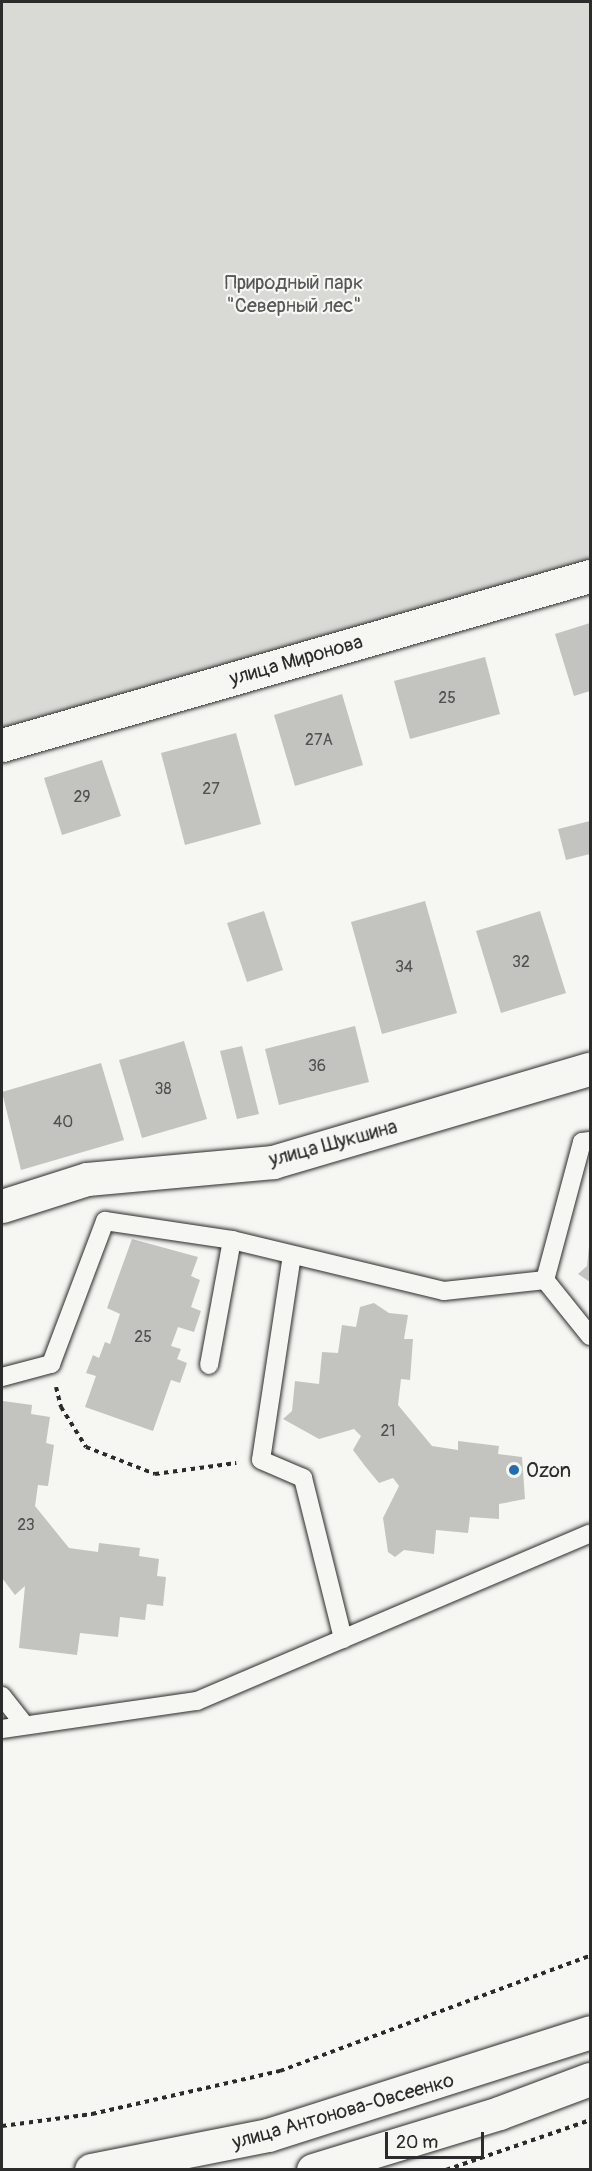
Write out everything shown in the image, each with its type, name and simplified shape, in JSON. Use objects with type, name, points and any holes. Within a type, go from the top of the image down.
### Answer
[{"type":"main road","name":"улица Миронова","points":[[2,745],[591,576]]},
{"type":"main road","name":"улица Шукшина","points":[[2,1206],[87,1179],[273,1162],[591,1069]]},
{"type":"main road","name":"улица Антонова-Овсеенко","points":[[91,2169],[150,2165],[268,2136],[591,2032]]},
{"type":"main road","points":[[313,2169],[499,2113],[591,2079]]},
{"type":"lane","points":[[545,1280],[582,1143],[591,1141]]},
{"type":"lane","points":[[2,1377],[51,1364],[105,1221],[232,1240],[444,1291],[545,1280]]},
{"type":"lane","points":[[209,1365],[232,1240]]},
{"type":"lane","points":[[292,1255],[261,1460],[303,1478],[343,1639]]},
{"type":"lane","points":[[545,1280],[591,1336]]},
{"type":"lane","points":[[2,1729],[197,1701],[591,1533]]},
{"type":"lane","points":[[2,1696],[26,1725]]},
{"type":"path","points":[[51,1364],[61,1407],[86,1447],[155,1474],[261,1460]]},
{"type":"path","points":[[2,2126],[92,2114],[280,2071],[591,1956]]},
{"type":"path","points":[[446,2169],[591,2120]]},
{"type":"green space","name":"Природный парк \"Северный лес\"","points":[[2,2],[590,2],[590,576],[2,745]]},
{"type":"building","points":[[590,623],[590,691],[574,696],[555,634]]},
{"type":"building","points":[[485,657],[500,714],[410,739],[394,681]]},
{"type":"building","points":[[342,694],[363,765],[295,786],[274,715]]},
{"type":"building","points":[[236,733],[261,824],[185,845],[161,753]]},
{"type":"building","points":[[102,760],[121,816],[62,835],[44,778]]},
{"type":"building","points":[[590,821],[590,854],[566,860],[558,829]]},
{"type":"building","points":[[425,901],[457,1013],[382,1034],[351,922]]},
{"type":"building","points":[[264,911],[283,970],[247,982],[227,923]]},
{"type":"building","points":[[540,911],[566,993],[501,1013],[476,931]]},
{"type":"building","points":[[355,1026],[369,1082],[279,1105],[265,1049]]},
{"type":"building","points":[[184,1041],[207,1119],[142,1138],[119,1060]]},
{"type":"building","points":[[242,1046],[259,1114],[237,1119],[220,1051]]},
{"type":"building","points":[[101,1063],[124,1140],[21,1170],[2,1092]]},
{"type":"building","points":[[132,1239],[198,1257],[191,1276],[200,1280],[191,1307],[201,1311],[194,1332],[178,1327],[171,1346],[181,1349],[177,1359],[187,1363],[180,1383],[171,1380],[153,1431],[85,1407],[96,1376],[86,1373],[93,1355],[99,1358],[105,1342],[110,1344],[120,1314],[107,1308]]},
{"type":"building","points":[[589,1246],[590,1282],[578,1274],[587,1266]]},
{"type":"building","points":[[374,1303],[389,1313],[408,1315],[404,1339],[413,1339],[410,1380],[401,1379],[398,1405],[432,1446],[458,1450],[458,1441],[499,1446],[498,1454],[522,1457],[525,1499],[499,1504],[499,1519],[470,1517],[468,1533],[436,1530],[434,1554],[404,1550],[395,1557],[388,1552],[383,1518],[399,1486],[393,1478],[379,1483],[365,1466],[353,1450],[361,1436],[354,1429],[319,1439],[283,1419],[292,1411],[295,1381],[319,1384],[322,1352],[338,1353],[342,1325],[356,1327],[360,1307]]},
{"type":"building","points":[[3,1401],[32,1405],[31,1414],[50,1417],[46,1443],[54,1445],[48,1486],[38,1485],[35,1506],[69,1548],[98,1552],[99,1543],[140,1548],[139,1556],[159,1559],[157,1576],[166,1577],[163,1606],[147,1604],[145,1620],[120,1617],[118,1637],[80,1633],[77,1655],[19,1648],[25,1586],[15,1595],[2,1578]]},
{"type":"place","name":"Ozon","points":[[514,1470]]}]
